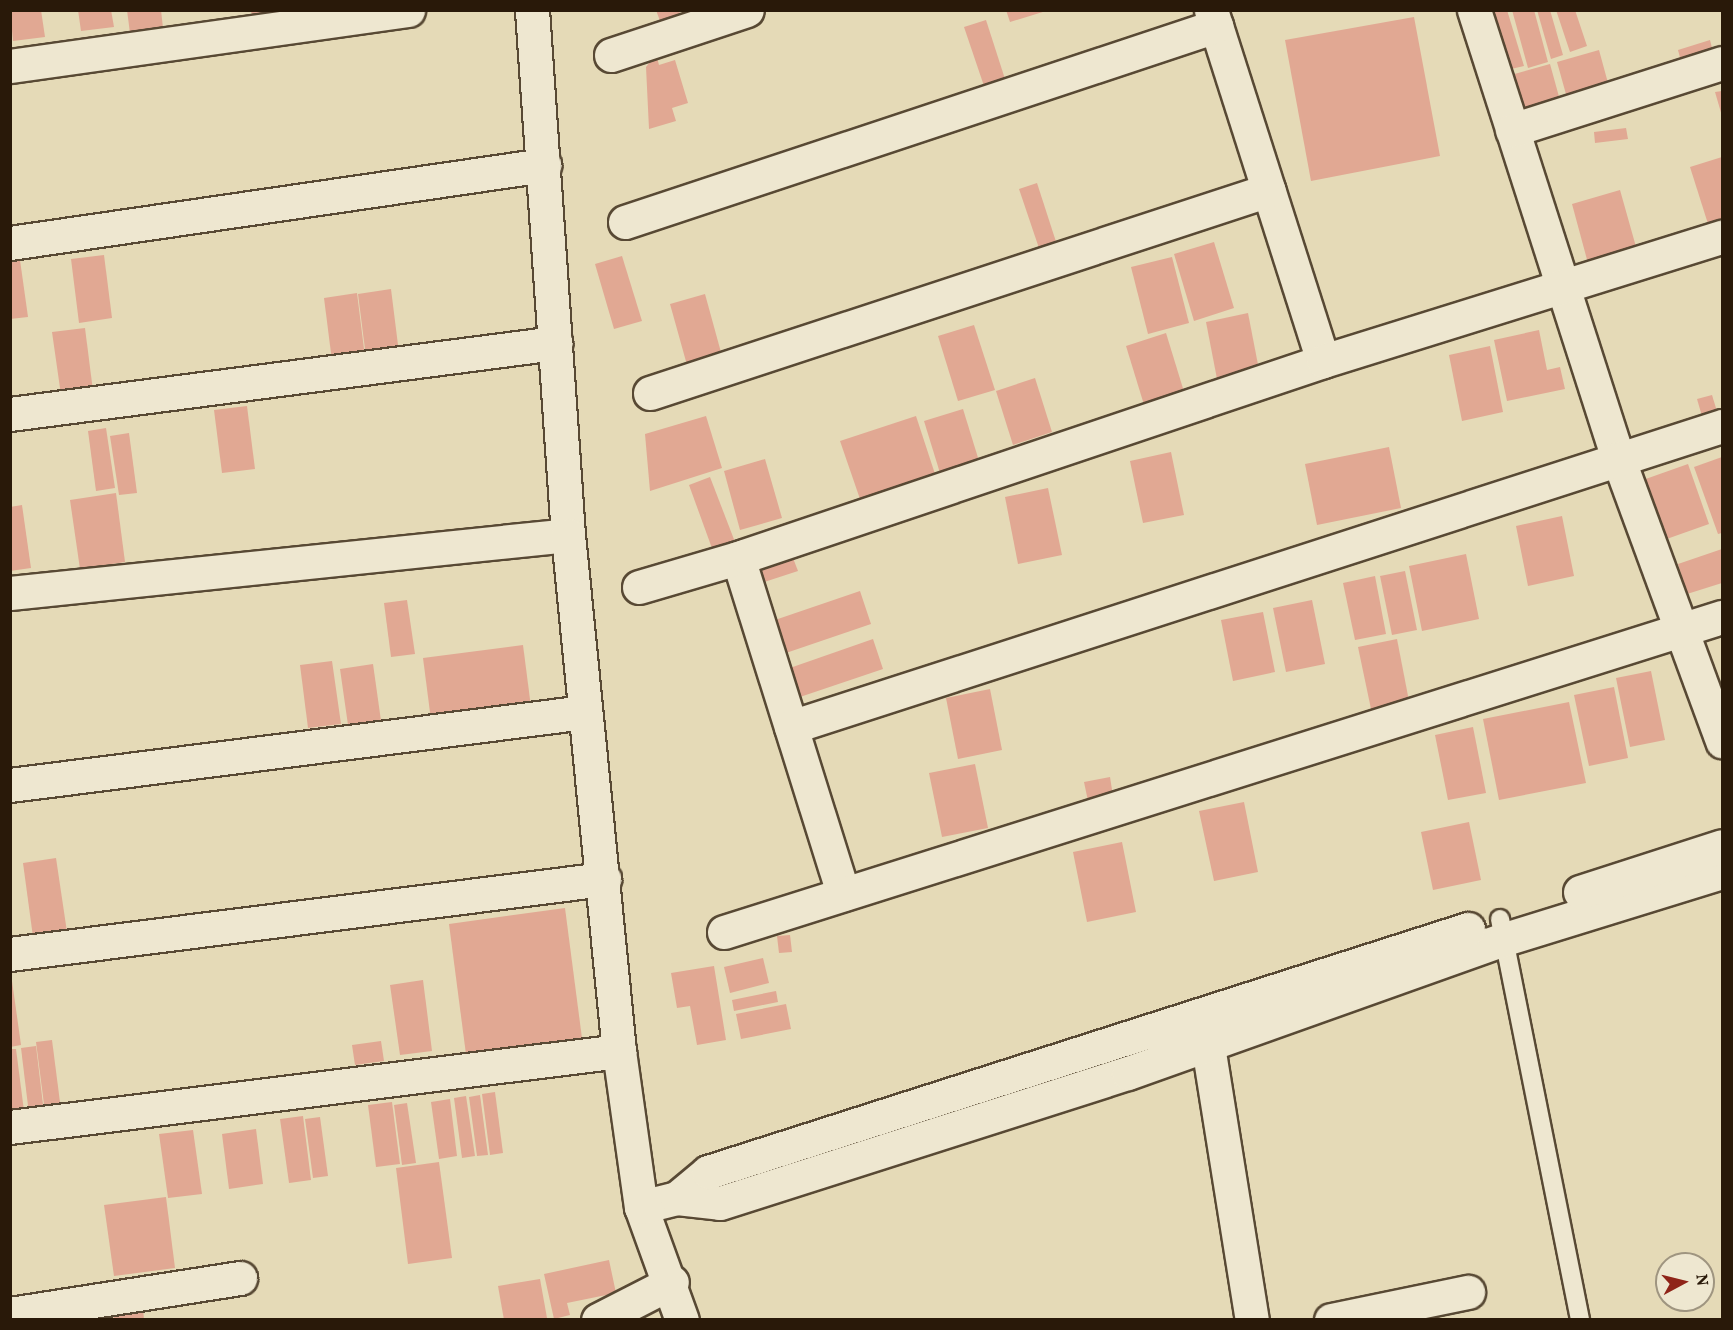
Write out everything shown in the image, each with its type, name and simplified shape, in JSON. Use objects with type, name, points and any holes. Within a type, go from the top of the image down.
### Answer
[{"type":"street","points":[[10,66],[408,10]]},
{"type":"street","points":[[532,10],[568,535],[604,879],[619,1051],[640,1207],[672,1282],[682,1320]]},
{"type":"street","points":[[611,55],[747,10]]},
{"type":"street","points":[[1474,10],[1618,458],[1678,631],[1722,741]]},
{"type":"street","points":[[626,222],[1214,18],[1323,361]]},
{"type":"street","points":[[1512,130],[1722,63]]},
{"type":"street","points":[[10,243],[543,165]]},
{"type":"street","points":[[650,393],[1269,190]]},
{"type":"street","points":[[639,587],[738,558],[1323,361],[1722,237]]},
{"type":"street","points":[[10,414],[555,343]]},
{"type":"street","points":[[791,728],[1722,426]]},
{"type":"street","points":[[10,593],[568,535]]},
{"type":"street","points":[[738,558],[843,894]]},
{"type":"street","points":[[724,932],[1722,617]]},
{"type":"street","points":[[10,785],[585,712]]},
{"type":"street","points":[[640,1207],[677,1198],[720,1203],[1208,1046],[1503,929],[1722,846]]},
{"type":"street","points":[[677,1198],[719,1169],[1503,929],[1722,872]]},
{"type":"street","points":[[10,954],[604,879]]},
{"type":"street","points":[[1208,1046],[1252,1320]]},
{"type":"street","points":[[10,1127],[619,1051]]},
{"type":"street","points":[[10,1314],[240,1278]]},
{"type":"street","points":[[598,1320],[672,1282]]},
{"type":"street","points":[[1330,1320],[1468,1292]]},
{"type":"lane","points":[[1503,929],[1580,1320]]},
{"type":"building","points":[[10,10],[41,10],[45,37],[13,41]]},
{"type":"building","points":[[78,10],[111,10],[114,27],[81,31]]},
{"type":"building","points":[[127,10],[161,10],[164,37],[131,41]]},
{"type":"building","points":[[251,10],[284,10],[285,21],[253,25]]},
{"type":"building","points":[[656,10],[679,10],[680,14],[660,21]]},
{"type":"building","points":[[1006,10],[1045,10],[1046,11],[1010,22]]},
{"type":"building","points":[[1507,10],[1524,66],[1511,69],[1494,12]]},
{"type":"building","points":[[1512,10],[1534,10],[1548,62],[1528,68]]},
{"type":"building","points":[[1537,10],[1550,10],[1563,55],[1551,59]]},
{"type":"building","points":[[1556,10],[1575,10],[1587,46],[1570,52]]},
{"type":"building","points":[[1414,17],[1440,156],[1311,181],[1285,40]]},
{"type":"building","points":[[986,20],[1005,79],[984,86],[964,27]]},
{"type":"building","points":[[1710,40],[1715,60],[1683,69],[1678,50]]},
{"type":"building","points":[[1599,50],[1611,94],[1569,105],[1557,62]]},
{"type":"building","points":[[656,54],[659,65],[675,60],[688,103],[672,108],[676,121],[649,129],[646,67]]},
{"type":"building","points":[[1550,64],[1561,104],[1515,117],[1504,77]]},
{"type":"building","points":[[1722,91],[1722,116],[1715,92]]},
{"type":"building","points":[[1626,128],[1628,139],[1595,143],[1594,132]]},
{"type":"building","points":[[1722,157],[1722,222],[1709,227],[1690,167]]},
{"type":"building","points":[[1037,183],[1059,251],[1042,257],[1019,189]]},
{"type":"building","points":[[1620,190],[1638,254],[1589,267],[1572,204]]},
{"type":"building","points":[[1214,242],[1234,308],[1194,321],[1174,254]]},
{"type":"building","points":[[19,253],[28,317],[10,319],[10,254]]},
{"type":"building","points":[[104,255],[112,318],[79,323],[71,259]]},
{"type":"building","points":[[622,256],[642,321],[614,329],[595,264]]},
{"type":"building","points":[[1172,257],[1189,323],[1148,334],[1131,267]]},
{"type":"building","points":[[391,289],[399,353],[366,357],[358,294]]},
{"type":"building","points":[[357,293],[365,357],[332,361],[324,298]]},
{"type":"building","points":[[705,294],[722,356],[687,365],[670,304]]},
{"type":"building","points":[[1248,313],[1260,375],[1218,384],[1206,322]]},
{"type":"building","points":[[974,325],[995,390],[958,401],[938,336]]},
{"type":"building","points":[[85,328],[93,391],[61,395],[52,332]]},
{"type":"building","points":[[1539,330],[1547,370],[1560,367],[1565,389],[1507,401],[1494,340]]},
{"type":"building","points":[[1166,333],[1185,395],[1145,408],[1126,346]]},
{"type":"building","points":[[1490,346],[1503,412],[1462,421],[1449,355]]},
{"type":"building","points":[[1035,378],[1052,432],[1013,445],[996,391]]},
{"type":"building","points":[[1712,395],[1719,418],[1704,423],[1697,399]]},
{"type":"building","points":[[247,406],[255,469],[222,473],[214,410]]},
{"type":"building","points":[[963,409],[979,461],[940,473],[924,421]]},
{"type":"building","points":[[706,416],[722,468],[650,491],[645,434]]},
{"type":"building","points":[[916,416],[935,474],[860,499],[840,441]]},
{"type":"building","points":[[106,428],[115,488],[96,491],[88,431]]},
{"type":"building","points":[[129,433],[137,493],[119,495],[110,436]]},
{"type":"building","points":[[1389,447],[1401,508],[1317,525],[1305,464]]},
{"type":"building","points":[[1171,452],[1184,515],[1143,523],[1130,461]]},
{"type":"building","points":[[1722,457],[1722,533],[1718,534],[1694,467]]},
{"type":"building","points":[[765,459],[782,518],[740,530],[724,471]]},
{"type":"building","points":[[1688,464],[1709,524],[1661,541],[1640,481]]},
{"type":"building","points":[[710,477],[735,542],[713,551],[689,485]]},
{"type":"building","points":[[1048,488],[1062,555],[1018,564],[1005,497]]},
{"type":"building","points":[[116,493],[125,562],[80,569],[70,500]]},
{"type":"building","points":[[22,505],[31,568],[10,571],[10,507]]},
{"type":"building","points":[[1562,516],[1574,576],[1528,586],[1516,526]]},
{"type":"building","points":[[1722,549],[1722,583],[1687,594],[1678,564]]},
{"type":"building","points":[[1466,554],[1479,619],[1422,631],[1409,566]]},
{"type":"building","points":[[793,558],[798,571],[752,586],[747,572]]},
{"type":"building","points":[[1405,571],[1417,630],[1392,635],[1380,576]]},
{"type":"building","points":[[1375,576],[1386,634],[1355,640],[1343,583]]},
{"type":"building","points":[[860,591],[871,624],[783,654],[772,621]]},
{"type":"building","points":[[407,600],[415,654],[391,657],[384,603]]},
{"type":"building","points":[[1312,600],[1325,664],[1286,672],[1273,608]]},
{"type":"building","points":[[1263,612],[1275,672],[1233,681],[1221,620]]},
{"type":"building","points":[[873,639],[883,669],[797,698],[787,669]]},
{"type":"building","points":[[1397,639],[1409,701],[1371,709],[1358,647]]},
{"type":"building","points":[[523,645],[531,707],[431,720],[423,658]]},
{"type":"building","points":[[332,661],[341,724],[308,728],[300,665]]},
{"type":"building","points":[[373,664],[382,728],[349,732],[340,669]]},
{"type":"building","points":[[1651,671],[1665,740],[1630,747],[1616,678]]},
{"type":"building","points":[[1614,687],[1628,758],[1589,766],[1574,695]]},
{"type":"building","points":[[990,689],[1002,750],[958,759],[946,698]]},
{"type":"building","points":[[1569,702],[1586,783],[1499,800],[1483,719]]},
{"type":"building","points":[[1473,727],[1486,793],[1448,800],[1435,735]]},
{"type":"building","points":[[975,764],[988,828],[942,837],[929,773]]},
{"type":"building","points":[[1110,777],[1113,796],[1088,801],[1084,782]]},
{"type":"building","points":[[1244,802],[1258,872],[1214,881],[1199,811]]},
{"type":"building","points":[[1469,822],[1481,880],[1433,890],[1421,832]]},
{"type":"building","points":[[1122,842],[1136,912],[1087,922],[1073,852]]},
{"type":"building","points":[[56,858],[67,932],[33,937],[23,863]]},
{"type":"building","points":[[565,908],[583,1046],[467,1062],[449,924]]},
{"type":"building","points":[[790,935],[792,952],[779,953],[777,936]]},
{"type":"building","points":[[763,958],[769,983],[730,993],[724,967]]},
{"type":"building","points":[[714,966],[726,1040],[697,1045],[690,1006],[677,1008],[671,973]]},
{"type":"building","points":[[423,980],[432,1051],[400,1055],[390,985]]},
{"type":"building","points":[[12,981],[21,1045],[10,1047],[10,982]]},
{"type":"building","points":[[776,991],[778,1002],[734,1011],[732,1000]]},
{"type":"building","points":[[786,1004],[791,1029],[741,1039],[736,1014]]},
{"type":"building","points":[[52,1040],[61,1110],[45,1112],[36,1042]]},
{"type":"building","points":[[381,1041],[384,1061],[355,1065],[352,1045]]},
{"type":"building","points":[[36,1046],[44,1113],[29,1114],[21,1048]]},
{"type":"building","points":[[10,1049],[16,1049],[24,1111],[10,1113]]},
{"type":"building","points":[[495,1092],[503,1153],[490,1155],[482,1094]]},
{"type":"building","points":[[480,1095],[488,1155],[477,1156],[469,1097]]},
{"type":"building","points":[[466,1096],[475,1156],[462,1158],[454,1098]]},
{"type":"building","points":[[450,1099],[457,1156],[439,1159],[431,1102]]},
{"type":"building","points":[[392,1102],[400,1164],[376,1167],[368,1105]]},
{"type":"building","points":[[407,1103],[416,1163],[402,1165],[394,1105]]},
{"type":"building","points":[[303,1116],[311,1180],[289,1183],[280,1119]]},
{"type":"building","points":[[320,1117],[328,1176],[313,1178],[305,1119]]},
{"type":"building","points":[[256,1129],[263,1184],[229,1189],[222,1134]]},
{"type":"building","points":[[193,1130],[202,1194],[168,1198],[159,1134]]},
{"type":"building","points":[[439,1162],[452,1258],[408,1264],[396,1168]]},
{"type":"building","points":[[166,1197],[175,1268],[114,1276],[104,1205]]},
{"type":"building","points":[[609,1260],[616,1293],[567,1303],[570,1315],[554,1319],[544,1274]]},
{"type":"building","points":[[540,1279],[547,1318],[504,1320],[498,1286]]},
{"type":"building","points":[[143,1308],[144,1320],[114,1320],[113,1311]]}]
